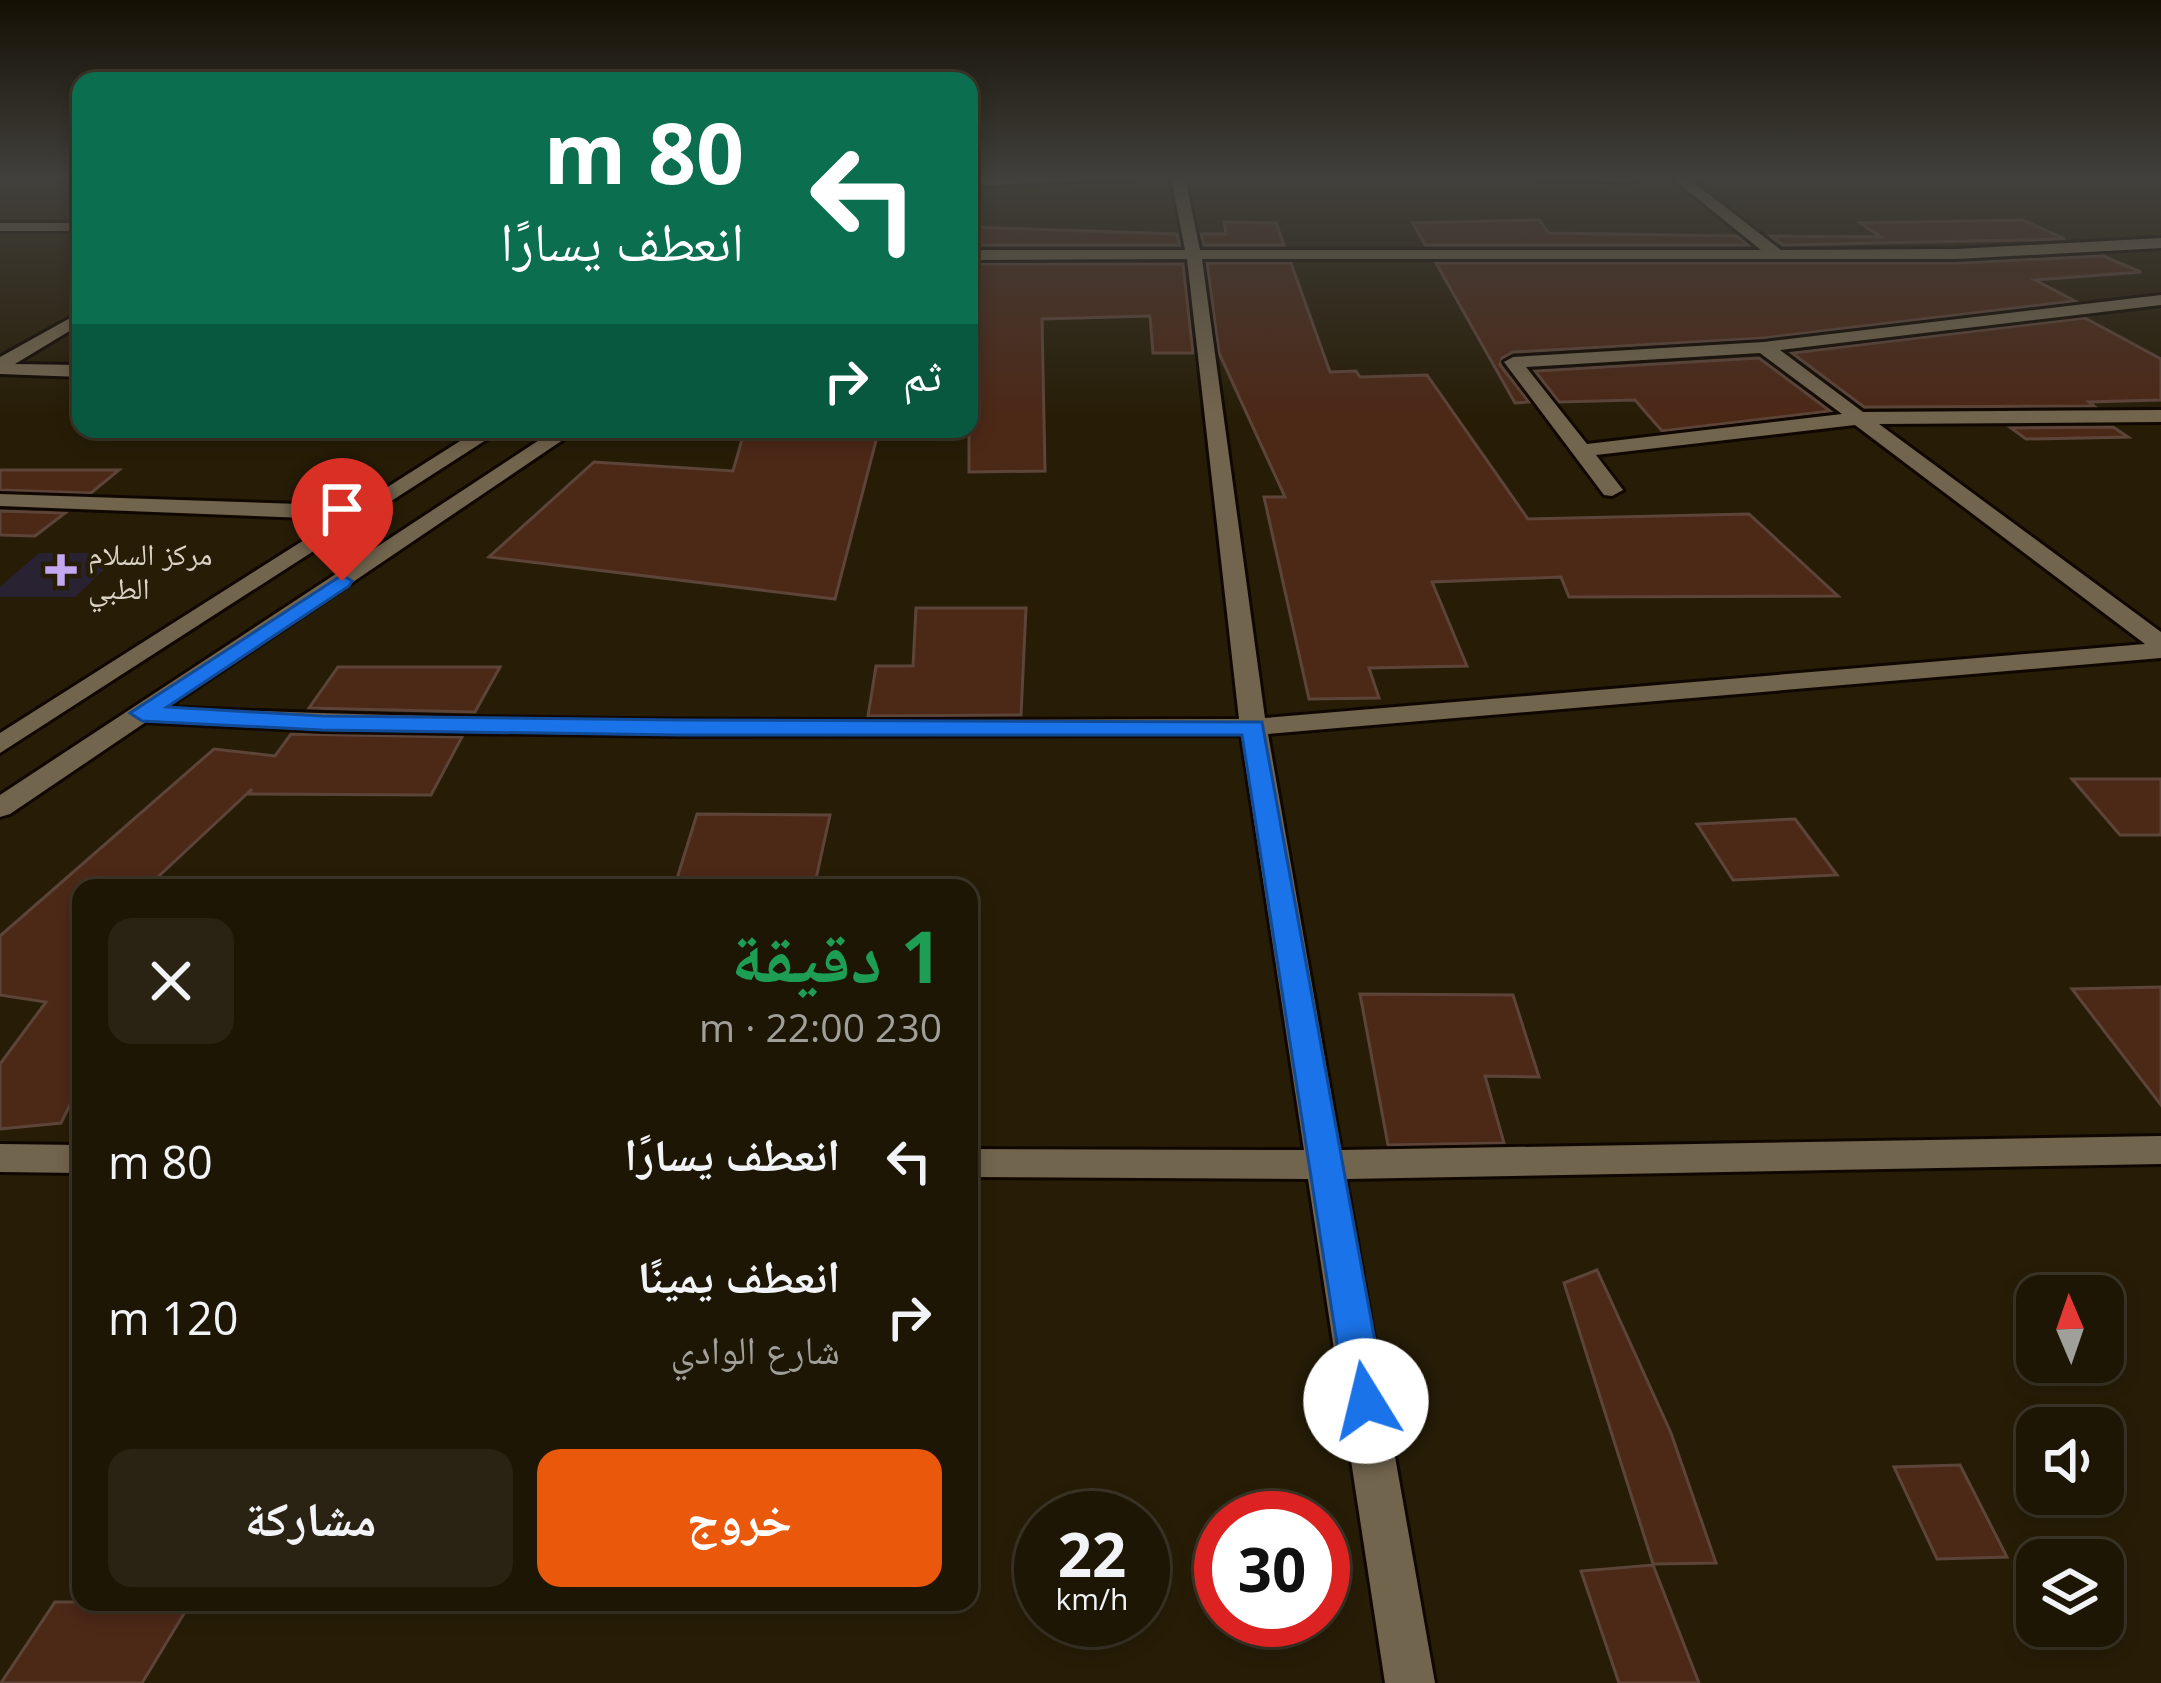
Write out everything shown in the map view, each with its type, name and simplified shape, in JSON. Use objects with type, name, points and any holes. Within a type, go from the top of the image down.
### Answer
[{"type":"street","points":[[1142,257],[1328,257]]},
{"type":"street","points":[[1194,257],[1253,727],[1410,1683]]},
{"type":"street","points":[[1612,490],[1513,362],[1764,347],[2161,300]]},
{"type":"street","points":[[0,367],[72,322]]},
{"type":"street","points":[[1764,347],[2161,647]]},
{"type":"street","points":[[0,367],[72,371]]},
{"type":"street","points":[[1579,451],[1861,418],[2161,416]]},
{"type":"street","points":[[0,745],[479,438]]},
{"type":"street","points":[[0,808],[555,438]]},
{"type":"street","points":[[0,500],[359,513]]},
{"type":"street","points":[[142,713],[322,723],[680,728],[1253,727],[2161,647]]},
{"type":"street","points":[[978,1163],[1328,1165],[2161,1150]]},
{"type":"street","points":[[0,1158],[72,1159]]},
{"type":"shaded area","name":"مركز السلام الطبي","points":[[39,553],[121,553],[75,597],[0,597],[0,587]]},
{"type":"building","points":[[2104,257],[2141,272],[2035,280],[2075,301],[1764,338],[1513,352],[1500,365],[1529,402],[1515,403],[1436,263],[1956,263]]},
{"type":"building","points":[[1207,263],[1291,263],[1330,372],[1356,371],[1360,377],[1427,375],[1528,519],[1749,514],[1838,596],[1569,597],[1561,577],[1432,582],[1467,666],[1369,668],[1379,698],[1309,699],[1264,497],[1285,497],[1219,353]]},
{"type":"building","points":[[978,264],[1183,264],[1193,353],[1153,353],[1150,316],[1042,319],[1045,471],[969,472],[969,438],[978,438]]},
{"type":"building","points":[[2085,318],[2161,359],[2161,400],[2089,402],[2094,406],[1864,407],[1792,353]]},
{"type":"building","points":[[1759,358],[1830,411],[1662,431],[1635,400],[1559,402],[1535,371]]},
{"type":"building","points":[[2113,427],[2128,437],[2026,439],[2011,428]]},
{"type":"building","points":[[742,438],[877,438],[835,599],[489,557],[594,462],[733,471]]},
{"type":"building","points":[[0,470],[119,470],[91,493],[0,490]]},
{"type":"building","points":[[0,511],[65,513],[35,536],[0,535]]},
{"type":"building","points":[[916,608],[1026,608],[1021,715],[868,716],[876,666],[913,666]]},
{"type":"building","points":[[338,667],[500,667],[475,712],[309,708]]},
{"type":"building","points":[[291,734],[462,737],[431,795],[248,794],[252,789],[156,879],[72,879],[72,1100],[61,1123],[0,1129],[0,1064],[46,1002],[0,995],[0,936],[214,749],[275,756]]},
{"type":"building","points":[[2072,779],[2161,779],[2161,835],[2120,835]]},
{"type":"building","points":[[697,814],[830,815],[816,879],[677,879]]},
{"type":"building","points":[[1795,819],[1837,875],[1733,880],[1697,824]]},
{"type":"building","points":[[2161,987],[2161,1105],[2072,989]]},
{"type":"building","points":[[1360,994],[1513,995],[1539,1077],[1485,1076],[1504,1143],[1388,1145]]},
{"type":"building","points":[[1597,1270],[1671,1433],[1716,1563],[1653,1564],[1564,1283]]},
{"type":"building","points":[[1960,1465],[2007,1557],[1937,1559],[1894,1467]]},
{"type":"building","points":[[1653,1565],[1699,1683],[1619,1683],[1581,1571]]},
{"type":"building","points":[[55,1602],[72,1602],[72,1611],[186,1611],[142,1683],[1,1683]]},
{"type":"place","name":"مركز السلام الطبي","points":[[61,570]]},
{"type":"route","points":[[342,581],[142,713],[322,723],[680,728],[1253,727],[1366,1401]]}]
